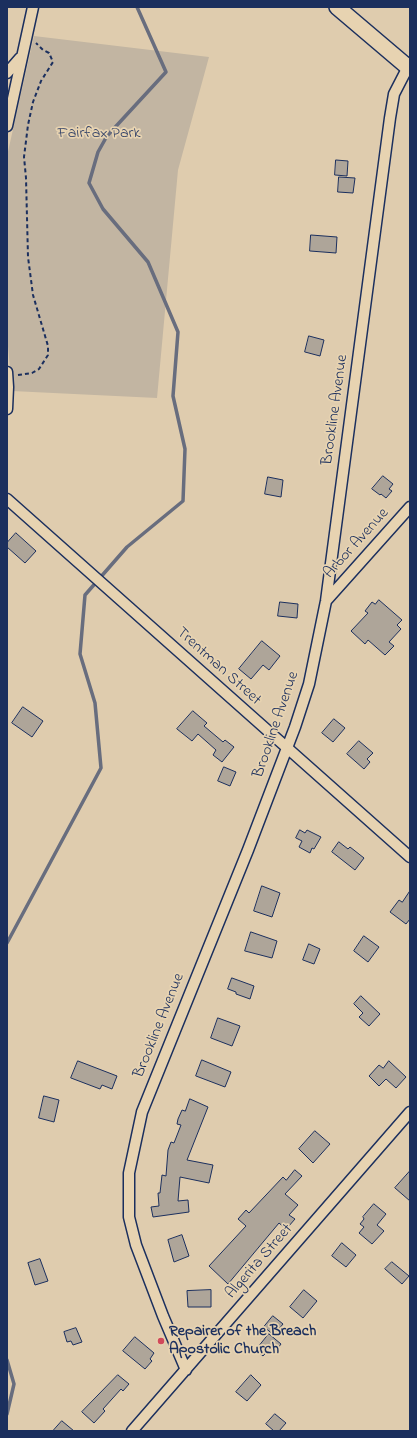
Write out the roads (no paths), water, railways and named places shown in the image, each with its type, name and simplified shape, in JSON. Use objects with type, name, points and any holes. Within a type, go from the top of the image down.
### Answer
[{"type":"main road","points":[[337,7],[409,66]]},
{"type":"street","points":[[7,126],[33,7]]},
{"type":"street","points":[[7,73],[21,57]]},
{"type":"street","name":"Brookline Avenue","points":[[186,1370],[163,1316],[136,1245],[129,1217],[129,1173],[142,1112],[248,850],[287,749],[309,684],[326,601],[390,118],[394,94],[409,66]]},
{"type":"street","points":[[7,372],[7,409]]},
{"type":"street","name":"Trentman Street","points":[[7,499],[410,857]]},
{"type":"street","name":"Arbor Avenue","points":[[326,601],[410,507]]},
{"type":"street","name":"Algerita Street","points":[[132,1431],[410,1112]]},
{"type":"waterway","points":[[7,943],[101,768],[95,703],[80,654],[85,595],[127,547],[183,501],[185,449],[173,396],[178,332],[148,262],[103,209],[89,183],[98,152],[107,136],[166,72],[137,7]]},
{"type":"waterway","points":[[7,1360],[14,1384],[7,1414]]},
{"type":"place","name":"Repairer of the Breach Apostolic Church","points":[[161,1341]]},
{"type":"park label","name":"Fairfax Park","points":[[99,134]]}]
